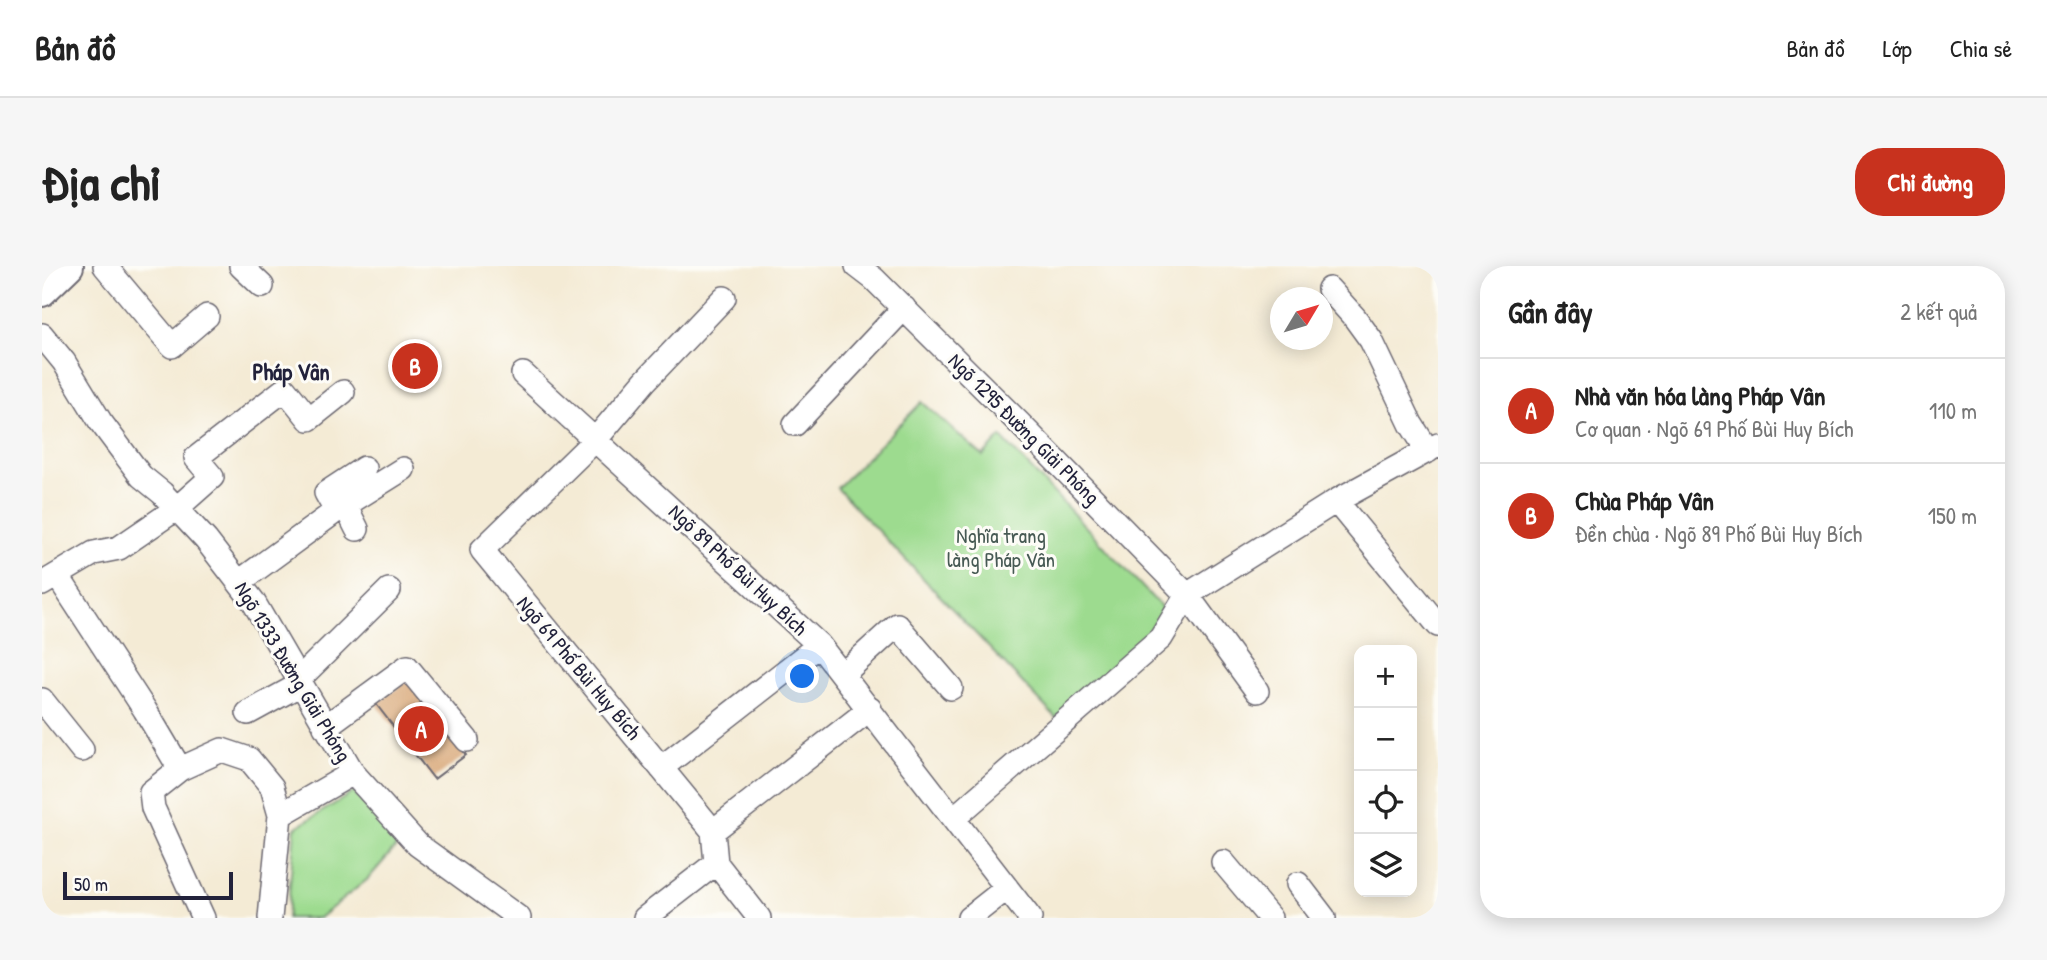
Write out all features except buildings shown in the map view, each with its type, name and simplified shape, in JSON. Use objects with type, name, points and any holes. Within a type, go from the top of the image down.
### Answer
[{"type":"main road","points":[[42,292],[69,266]]},
{"type":"street","points":[[105,266],[173,346],[207,316]]},
{"type":"street","points":[[241,266],[262,286]]},
{"type":"street","name":"Ngõ 1295 Đường Giải Phóng","points":[[873,270],[904,308],[1186,595],[1257,691]]},
{"type":"street","points":[[954,818],[1161,638],[1186,595],[1336,501],[1433,448],[1411,424],[1371,340],[1333,293]]},
{"type":"street","points":[[596,439],[645,381],[723,298]]},
{"type":"street","points":[[795,424],[904,308]]},
{"type":"street","name":"Ngõ 1333 Đường Giải Phóng","points":[[42,335],[64,362],[100,421],[141,476],[162,492],[206,540],[253,601],[353,773],[418,845],[519,918]]},
{"type":"street","name":"Ngõ 89 Phố Bùi Huy Bích","points":[[523,374],[819,645],[1030,918]]},
{"type":"street","points":[[180,769],[145,710],[49,579],[94,554],[118,548],[176,509],[212,477],[196,458],[285,389],[309,419],[343,391]]},
{"type":"street","name":"Ngõ 69 Phố Bùi Huy Bích","points":[[596,439],[482,550],[713,831]]},
{"type":"street","points":[[357,529],[326,493],[363,468]]},
{"type":"street","points":[[239,582],[340,508],[403,469]]},
{"type":"street","points":[[1336,501],[1438,625]]},
{"type":"street","points":[[248,713],[300,681],[389,590]]},
{"type":"street","points":[[843,674],[897,625],[951,688]]},
{"type":"street","points":[[661,768],[819,645]]},
{"type":"street","points":[[325,727],[407,667],[467,740]]},
{"type":"street","points":[[42,700],[82,750]]},
{"type":"street","points":[[759,918],[716,863],[713,831],[870,709]]},
{"type":"street","points":[[203,918],[153,808],[151,792],[180,769],[222,750],[249,759],[272,787],[280,816],[270,918]]},
{"type":"street","points":[[280,816],[353,773]]},
{"type":"street","points":[[1223,862],[1270,918]]},
{"type":"street","points":[[657,914],[716,863]]},
{"type":"street","points":[[1298,884],[1324,918]]},
{"type":"street","points":[[969,918],[1007,888]]},
{"type":"green space","name":"Nghĩa trang làng Pháp Vân","points":[[922,402],[983,456],[1001,437],[1167,613],[1151,632],[1056,718],[837,488]]},
{"type":"green space","points":[[354,792],[401,841],[368,879],[319,918],[287,918],[295,828]]},
{"type":"place","name":"Chùa Pháp Vân","points":[[415,366]]},
{"type":"place","name":"Nhà văn hóa làng Pháp Vân","points":[[421,729]]},
{"type":"district","name":"Pháp Vân","points":[[291,372]]}]
